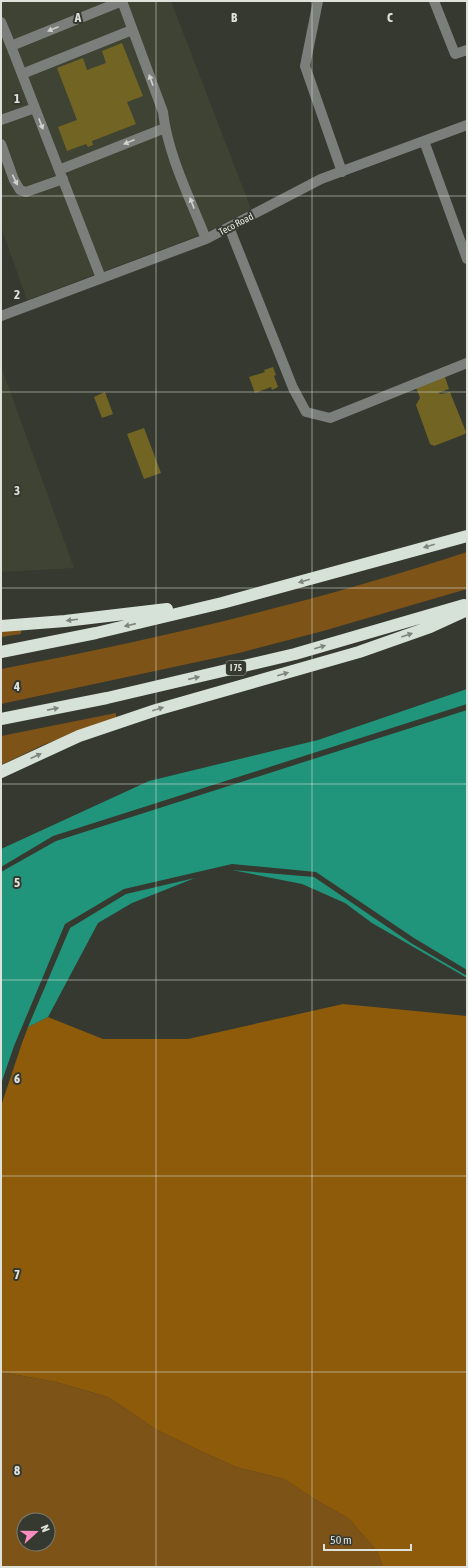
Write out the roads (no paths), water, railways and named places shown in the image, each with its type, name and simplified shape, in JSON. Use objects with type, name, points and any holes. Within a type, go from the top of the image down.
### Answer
[{"type":"highway","points":[[1,652],[96,633],[222,603],[467,536]]},
{"type":"highway","points":[[1,626],[65,621],[222,603]]},
{"type":"highway","name":"I 75","points":[[1,719],[108,698],[295,654],[467,604]]},
{"type":"highway","points":[[1,772],[79,736],[156,710],[359,652],[430,627],[467,610]]},
{"type":"street","points":[[11,46],[122,1],[163,112],[165,128],[170,146],[206,239]]},
{"type":"street","points":[[318,1],[305,66],[342,172]]},
{"type":"street","points":[[434,1],[455,54],[467,50]]},
{"type":"street","points":[[1,22],[101,278]]},
{"type":"street","points":[[22,74],[132,30]]},
{"type":"street","points":[[1,120],[35,108]]},
{"type":"street","name":"Teco Road","points":[[1,316],[206,239],[322,179],[467,125]]},
{"type":"street","points":[[1,144],[14,180],[20,190],[26,192],[61,174],[165,128]]},
{"type":"street","points":[[424,141],[467,259]]},
{"type":"street","points":[[229,227],[293,388],[306,412],[330,418],[467,363]]}]
